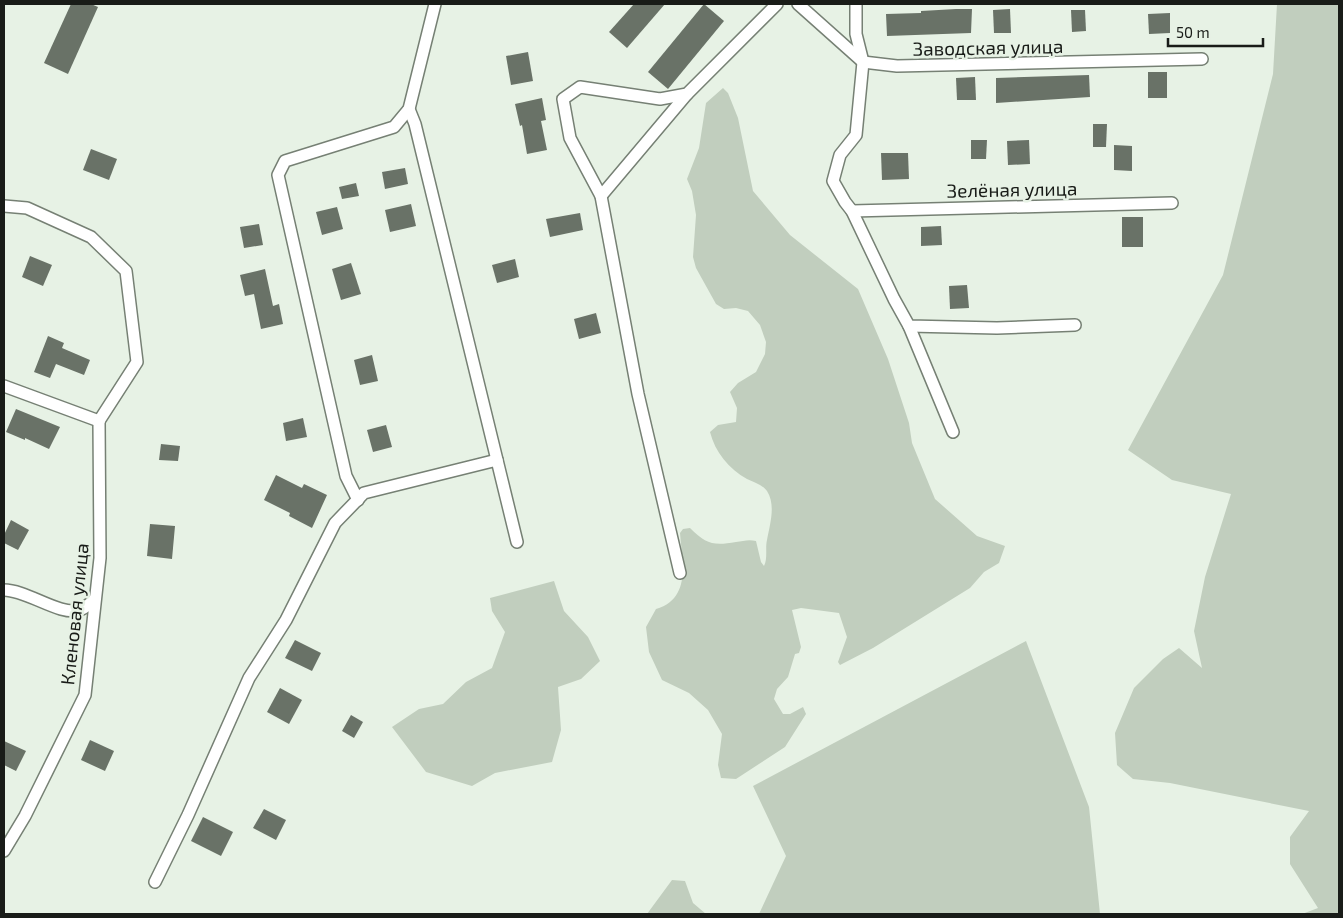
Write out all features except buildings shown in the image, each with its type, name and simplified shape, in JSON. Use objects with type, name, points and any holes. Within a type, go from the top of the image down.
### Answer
[{"type":"street","points":[[358,500],[346,476],[278,175],[285,161],[394,127],[409,109],[435,4]]},
{"type":"street","points":[[601,196],[687,94],[777,4]]},
{"type":"street","points":[[798,4],[863,62]]},
{"type":"street","points":[[856,4],[856,34],[863,62],[856,135],[840,155],[833,181],[852,211],[909,326],[953,432]]},
{"type":"street","name":"Заводская улица","points":[[863,62],[897,66],[1202,59]]},
{"type":"street","points":[[680,573],[638,394],[601,196],[570,138],[563,99],[580,87],[660,98],[687,94]]},
{"type":"street","points":[[409,109],[417,134],[517,542]]},
{"type":"street","name":"Зелёная улица","points":[[852,211],[1172,203]]},
{"type":"street","points":[[4,206],[27,208],[91,237],[126,271],[137,362],[99,421],[4,386]]},
{"type":"street","points":[[909,326],[996,328],[1075,325]]},
{"type":"street","name":"Кленовая улица","points":[[4,851],[25,816],[84,695],[100,558],[99,421]]},
{"type":"street","points":[[155,882],[188,815],[249,678],[286,620],[335,524],[364,493],[497,460]]},
{"type":"street","points":[[4,590],[14,590],[70,612],[81,610],[95,599]]},
{"type":"green space","points":[[1277,4],[1339,4],[1339,914],[1302,914],[1318,908],[1290,864],[1290,837],[1309,811],[1170,783],[1133,779],[1117,765],[1115,733],[1134,688],[1163,659],[1179,648],[1202,668],[1194,631],[1205,577],[1231,494],[1172,480],[1128,450],[1223,275],[1273,74]]},
{"type":"green space","points":[[723,88],[728,93],[738,118],[753,191],[790,235],[858,289],[888,359],[909,423],[912,443],[935,499],[977,536],[1005,546],[999,563],[984,572],[970,588],[873,648],[840,665],[838,662],[847,637],[839,613],[801,608],[792,610],[801,647],[799,653],[795,654],[788,677],[777,689],[774,699],[783,714],[790,714],[803,707],[806,714],[785,747],[736,779],[721,778],[718,765],[722,734],[708,710],[689,693],[662,680],[649,652],[646,627],[656,609],[667,604],[680,588],[683,566],[680,533],[683,529],[690,528],[706,541],[716,544],[748,540],[756,541],[761,562],[764,566],[766,560],[766,543],[772,515],[770,496],[763,487],[740,475],[729,465],[719,453],[710,432],[718,425],[736,422],[737,408],[730,392],[738,383],[756,372],[765,354],[766,342],[760,325],[748,311],[736,308],[724,309],[716,304],[696,268],[693,257],[696,215],[692,191],[687,179],[699,148],[706,103]]},
{"type":"green space","points":[[554,581],[564,611],[588,637],[600,661],[581,679],[558,687],[561,730],[552,762],[495,773],[472,786],[426,772],[392,727],[419,709],[443,704],[466,682],[492,668],[505,632],[492,611],[490,598]]},
{"type":"green space","points":[[1026,641],[1089,807],[1100,914],[759,914],[786,856],[753,786]]},
{"type":"green space","points":[[672,880],[685,881],[693,903],[706,914],[647,914]]}]
